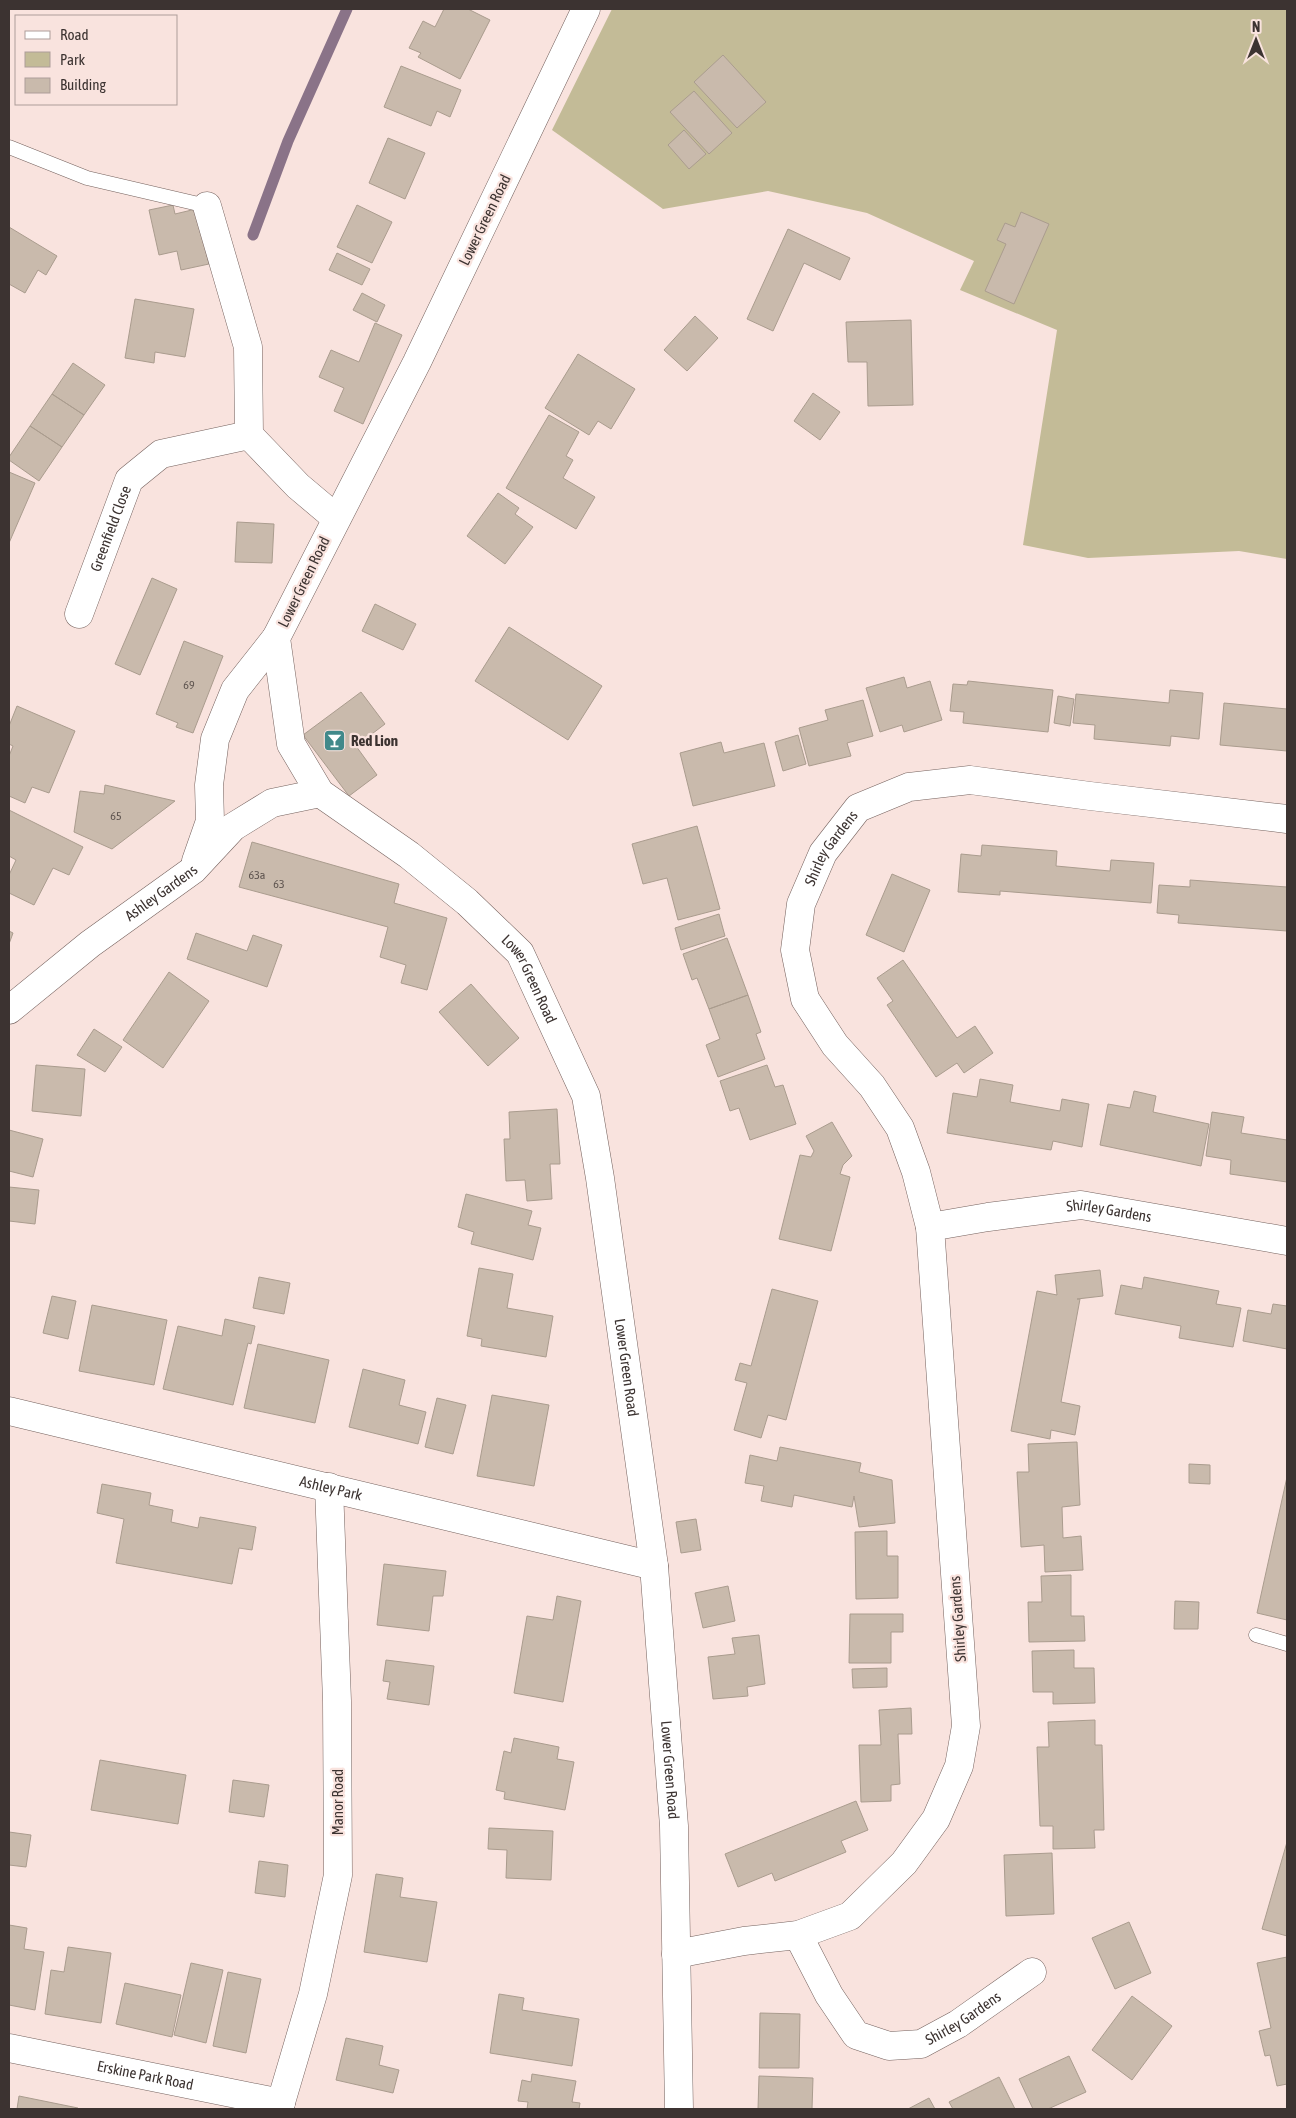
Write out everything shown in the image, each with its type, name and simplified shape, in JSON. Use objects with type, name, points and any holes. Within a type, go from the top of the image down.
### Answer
[{"type":"street","name":"Lower Green Road","points":[[586,9],[417,362],[276,638],[291,744],[320,793],[416,861],[467,902],[520,953],[571,1059],[586,1096],[599,1169],[654,1566],[674,1826],[679,2109]]},
{"type":"street","points":[[207,206],[248,347],[248,435],[298,486],[336,518]]},
{"type":"street","name":"Greenfield Close","points":[[79,614],[130,480],[161,454],[248,435]]},
{"type":"street","points":[[193,870],[210,821],[209,785],[215,739],[235,690],[276,638]]},
{"type":"street","name":"Shirley Gardens","points":[[676,1954],[744,1941],[798,1935],[850,1916],[904,1863],[936,1819],[959,1766],[966,1726],[930,1228],[916,1172],[900,1128],[872,1086],[835,1045],[805,999],[795,950],[801,904],[823,853],[858,808],[909,787],[970,780],[1287,819]]},
{"type":"street","name":"Ashley Gardens","points":[[9,1010],[90,944],[193,870],[233,827],[272,803],[320,793]]},
{"type":"street","name":"Shirley Gardens","points":[[930,1228],[988,1217],[1081,1205],[1287,1241]]},
{"type":"street","name":"Ashley Park","points":[[9,1411],[654,1566]]},
{"type":"street","name":"Manor Road","points":[[280,2106],[313,1994],[338,1876],[338,1701],[329,1487]]},
{"type":"street","name":"Shirley Gardens","points":[[798,1935],[829,1995],[856,2035],[889,2046],[921,2044],[958,2024],[1032,1972]]},
{"type":"street","name":"Erskine Park Road","points":[[9,2048],[280,2106]]},
{"type":"lane","points":[[9,147],[86,178],[207,206]]},
{"type":"lane","points":[[1256,1635],[1287,1644]]},
{"type":"green space","points":[[612,9],[1287,9],[1287,559],[1239,551],[1088,558],[1023,545],[1057,330],[960,290],[974,261],[867,213],[768,191],[663,209],[552,130]]},
{"type":"building","points":[[444,9],[468,9],[490,20],[460,79],[418,57],[421,53],[409,48],[423,21],[435,27]]},
{"type":"building","points":[[723,55],[766,102],[737,128],[694,82]]},
{"type":"building","points":[[401,66],[461,90],[450,117],[437,111],[431,126],[384,107]]},
{"type":"building","points":[[694,91],[732,133],[709,154],[670,112]]},
{"type":"building","points":[[684,130],[706,154],[689,169],[668,145]]},
{"type":"building","points":[[388,138],[425,153],[405,199],[369,183]]},
{"type":"building","points":[[173,205],[175,214],[196,209],[209,264],[181,270],[177,251],[159,255],[149,210]]},
{"type":"building","points":[[357,205],[392,222],[372,263],[337,247]]},
{"type":"building","points":[[1021,212],[1049,224],[1014,304],[985,291],[1006,244],[997,240],[1005,223],[1015,227]]},
{"type":"building","points":[[9,227],[57,256],[46,275],[38,270],[25,293],[9,284]]},
{"type":"building","points":[[788,229],[850,258],[840,280],[804,263],[773,331],[747,319]]},
{"type":"building","points":[[337,253],[370,269],[362,285],[329,270]]},
{"type":"building","points":[[362,293],[385,305],[377,322],[353,310]]},
{"type":"building","points":[[135,299],[194,309],[185,357],[155,352],[154,363],[125,358]]},
{"type":"building","points":[[695,316],[718,338],[687,371],[664,350]]},
{"type":"building","points":[[911,320],[913,405],[868,406],[867,362],[848,362],[846,322]]},
{"type":"building","points":[[375,323],[402,335],[363,424],[334,411],[344,388],[319,377],[331,350],[359,362]]},
{"type":"building","points":[[578,354],[635,389],[611,429],[598,421],[589,435],[545,408]]},
{"type":"building","points":[[73,363],[105,385],[84,415],[52,394]]},
{"type":"building","points":[[813,393],[840,412],[820,440],[794,421]]},
{"type":"building","points":[[52,394],[84,415],[62,447],[30,426]]},
{"type":"building","points":[[549,415],[579,432],[566,456],[573,460],[563,478],[595,497],[576,529],[506,488]]},
{"type":"building","points":[[30,426],[62,447],[39,481],[9,460],[9,457]]},
{"type":"building","points":[[9,472],[35,483],[9,543]]},
{"type":"building","points":[[498,493],[519,508],[515,514],[533,527],[505,564],[467,536]]},
{"type":"building","points":[[237,522],[274,524],[272,563],[235,562]]},
{"type":"building","points":[[152,578],[177,589],[140,675],[115,664]]},
{"type":"building","points":[[375,604],[416,624],[403,650],[362,631]]},
{"type":"building","points":[[509,627],[602,686],[568,740],[475,681]]},
{"type":"building","points":[[184,641],[223,656],[193,733],[176,727],[178,723],[156,714]]},
{"type":"building","points":[[904,677],[907,688],[930,681],[942,720],[904,732],[902,725],[880,732],[866,688]]},
{"type":"building","points":[[968,681],[1053,690],[1048,732],[963,723],[964,712],[950,711],[953,684],[967,685]]},
{"type":"building","points":[[1170,690],[1203,693],[1199,739],[1171,736],[1170,746],[1094,739],[1095,725],[1073,723],[1076,694],[1169,703]]},
{"type":"building","name":"Red Lion","points":[[361,692],[385,724],[356,746],[377,775],[349,796],[303,735]]},
{"type":"building","points":[[1058,696],[1074,699],[1070,726],[1054,723]]},
{"type":"building","points":[[863,700],[873,736],[847,743],[851,756],[809,766],[799,728],[828,720],[825,710]]},
{"type":"building","points":[[1224,703],[1287,709],[1287,751],[1220,745]]},
{"type":"building","points":[[17,706],[75,731],[49,793],[32,787],[25,803],[9,796],[9,756],[13,746],[9,744],[9,726]]},
{"type":"building","points":[[798,735],[806,764],[783,771],[775,742]]},
{"type":"building","points":[[721,742],[724,753],[764,743],[775,786],[693,806],[680,753]]},
{"type":"building","points":[[105,785],[175,801],[112,849],[74,832],[80,791],[104,794]]},
{"type":"building","points":[[9,810],[83,847],[69,875],[53,868],[34,905],[9,893],[9,875],[16,860],[9,856]]},
{"type":"building","points":[[697,826],[720,909],[678,920],[667,878],[643,884],[632,844]]},
{"type":"building","points":[[252,842],[399,884],[394,903],[447,918],[427,990],[401,983],[406,965],[380,957],[388,927],[239,887]]},
{"type":"building","points":[[982,845],[1057,851],[1056,866],[1110,871],[1111,860],[1154,863],[1151,903],[1000,891],[1000,895],[958,892],[961,854],[981,856]]},
{"type":"building","points":[[892,874],[930,890],[904,952],[866,935]]},
{"type":"building","points":[[1190,880],[1287,887],[1287,931],[1178,923],[1179,915],[1157,913],[1159,885],[1190,887]]},
{"type":"building","points":[[719,914],[725,936],[681,950],[675,928]]},
{"type":"building","points":[[9,931],[13,933],[9,944]]},
{"type":"building","points":[[196,933],[247,951],[253,935],[282,945],[267,987],[187,959]]},
{"type":"building","points":[[727,938],[748,995],[709,1009],[697,978],[692,980],[683,954]]},
{"type":"building","points":[[903,960],[957,1038],[975,1026],[993,1053],[964,1073],[957,1063],[936,1077],[887,1005],[893,1001],[877,978]]},
{"type":"building","points":[[169,972],[209,1001],[163,1068],[123,1040]]},
{"type":"building","points":[[471,984],[519,1038],[488,1066],[439,1012]]},
{"type":"building","points":[[748,995],[761,1032],[756,1034],[765,1059],[718,1077],[706,1045],[720,1039],[709,1009]]},
{"type":"building","points":[[94,1029],[122,1047],[105,1072],[77,1055]]},
{"type":"building","points":[[36,1065],[85,1069],[81,1116],[32,1111]]},
{"type":"building","points":[[767,1065],[775,1087],[783,1085],[796,1124],[750,1140],[739,1108],[730,1111],[720,1081]]},
{"type":"building","points":[[980,1079],[1013,1085],[1010,1102],[1060,1111],[1062,1099],[1089,1104],[1082,1147],[1053,1141],[1051,1150],[947,1133],[953,1093],[977,1097]]},
{"type":"building","points":[[1134,1091],[1156,1096],[1153,1112],[1209,1124],[1201,1166],[1100,1145],[1108,1104],[1130,1108]]},
{"type":"building","points":[[557,1109],[560,1164],[550,1164],[552,1199],[527,1201],[525,1180],[506,1181],[504,1139],[510,1139],[509,1112]]},
{"type":"building","points":[[1212,1112],[1244,1117],[1241,1133],[1287,1140],[1287,1182],[1230,1174],[1231,1160],[1206,1156]]},
{"type":"building","points":[[832,1122],[852,1156],[843,1165],[840,1174],[850,1177],[831,1251],[779,1239],[800,1155],[811,1157],[814,1151],[806,1136]]},
{"type":"building","points":[[9,1130],[43,1139],[33,1177],[9,1171]]},
{"type":"building","points":[[9,1187],[39,1190],[35,1224],[9,1221]]},
{"type":"building","points":[[466,1194],[532,1211],[528,1225],[541,1228],[533,1260],[471,1244],[474,1232],[458,1227]]},
{"type":"building","points":[[479,1268],[513,1274],[507,1308],[553,1316],[546,1357],[481,1346],[482,1339],[467,1336]]},
{"type":"building","points":[[1100,1270],[1103,1296],[1077,1299],[1080,1299],[1061,1402],[1080,1406],[1075,1435],[1051,1430],[1050,1439],[1011,1431],[1037,1291],[1057,1295],[1055,1275]]},
{"type":"building","points":[[259,1277],[290,1283],[284,1314],[253,1308]]},
{"type":"building","points":[[1144,1277],[1219,1291],[1216,1304],[1241,1308],[1233,1347],[1179,1338],[1181,1326],[1115,1314],[1121,1285],[1142,1289]]},
{"type":"building","points":[[772,1289],[818,1301],[786,1420],[768,1415],[761,1438],[734,1430],[747,1383],[735,1380],[740,1363],[751,1366]]},
{"type":"building","points":[[52,1296],[76,1301],[68,1339],[43,1333]]},
{"type":"building","points":[[1273,1304],[1287,1306],[1287,1349],[1243,1341],[1248,1310],[1271,1314]]},
{"type":"building","points":[[92,1305],[167,1320],[154,1385],[79,1371]]},
{"type":"building","points":[[225,1319],[255,1326],[251,1344],[248,1343],[233,1405],[163,1389],[178,1326],[222,1336]]},
{"type":"building","points":[[258,1344],[329,1360],[315,1423],[244,1408]]},
{"type":"building","points":[[363,1369],[405,1380],[399,1405],[426,1412],[418,1444],[349,1427]]},
{"type":"building","points":[[492,1395],[549,1405],[534,1486],[477,1476]]},
{"type":"building","points":[[437,1398],[466,1405],[453,1454],[425,1447]]},
{"type":"building","points":[[1077,1442],[1080,1505],[1062,1507],[1063,1538],[1081,1536],[1083,1570],[1045,1572],[1044,1545],[1021,1547],[1017,1472],[1029,1472],[1028,1444]]},
{"type":"building","points":[[780,1447],[861,1463],[859,1472],[892,1480],[895,1523],[859,1527],[854,1496],[852,1507],[794,1495],[792,1507],[761,1501],[764,1486],[745,1483],[750,1455],[777,1461]]},
{"type":"building","points":[[1189,1464],[1210,1465],[1210,1484],[1189,1483]]},
{"type":"building","points":[[1287,1477],[1287,1620],[1257,1613]]},
{"type":"building","points":[[102,1484],[151,1493],[149,1505],[173,1510],[171,1522],[198,1528],[200,1517],[256,1527],[252,1550],[239,1548],[232,1584],[116,1563],[124,1519],[97,1513]]},
{"type":"building","points":[[696,1519],[701,1550],[681,1553],[676,1522]]},
{"type":"building","points":[[887,1531],[887,1556],[898,1556],[898,1598],[856,1599],[855,1532]]},
{"type":"building","points":[[384,1564],[446,1571],[443,1596],[433,1596],[429,1631],[377,1625]]},
{"type":"building","points":[[1071,1575],[1071,1616],[1084,1616],[1085,1641],[1029,1642],[1028,1602],[1042,1602],[1041,1576]]},
{"type":"building","points":[[728,1586],[735,1621],[703,1628],[695,1593]]},
{"type":"building","points":[[557,1596],[581,1601],[563,1702],[514,1693],[527,1616],[553,1620]]},
{"type":"building","points":[[1175,1601],[1199,1602],[1198,1629],[1174,1629]]},
{"type":"building","points":[[850,1614],[903,1614],[903,1632],[891,1632],[891,1663],[849,1663]]},
{"type":"building","points":[[759,1635],[765,1684],[747,1687],[748,1696],[713,1699],[708,1657],[735,1654],[732,1638]]},
{"type":"building","points":[[1074,1650],[1074,1668],[1094,1668],[1095,1703],[1053,1704],[1053,1692],[1033,1692],[1032,1651]]},
{"type":"building","points":[[386,1660],[434,1666],[429,1705],[387,1699],[390,1682],[383,1681]]},
{"type":"building","points":[[887,1668],[887,1687],[853,1688],[852,1669]]},
{"type":"building","points":[[911,1708],[912,1734],[898,1734],[900,1784],[891,1785],[891,1801],[861,1802],[859,1745],[881,1745],[879,1710]]},
{"type":"building","points":[[1095,1720],[1095,1745],[1102,1745],[1104,1830],[1094,1830],[1095,1848],[1053,1849],[1053,1826],[1040,1826],[1037,1747],[1049,1747],[1048,1722]]},
{"type":"building","points":[[514,1738],[559,1747],[557,1759],[574,1762],[565,1810],[504,1799],[505,1792],[496,1790],[504,1751],[511,1753]]},
{"type":"building","points":[[100,1760],[186,1775],[178,1824],[91,1810]]},
{"type":"building","points":[[233,1780],[269,1785],[264,1817],[229,1812]]},
{"type":"building","points":[[856,1801],[868,1830],[841,1841],[846,1852],[775,1881],[772,1873],[738,1887],[725,1854]]},
{"type":"building","points":[[489,1828],[553,1831],[551,1880],[506,1878],[507,1850],[488,1849]]},
{"type":"building","points":[[9,1832],[31,1835],[26,1867],[9,1865]]},
{"type":"building","points":[[1287,1842],[1287,1936],[1262,1929]]},
{"type":"building","points":[[1052,1853],[1054,1914],[1006,1916],[1004,1855]]},
{"type":"building","points":[[259,1861],[288,1865],[285,1897],[255,1893]]},
{"type":"building","points":[[376,1874],[403,1878],[400,1897],[437,1902],[427,1962],[364,1952]]},
{"type":"building","points":[[1129,1922],[1151,1973],[1115,1989],[1092,1938]]},
{"type":"building","points":[[9,1925],[27,1928],[24,1949],[44,1952],[35,2010],[9,2005]]},
{"type":"building","points":[[68,1947],[111,1953],[101,2023],[45,2014],[51,1970],[64,1972]]},
{"type":"building","points":[[1287,1957],[1287,2084],[1277,2086],[1270,2055],[1265,2056],[1259,2031],[1271,2028],[1257,1963]]},
{"type":"building","points":[[191,1963],[223,1970],[206,2043],[174,2035]]},
{"type":"building","points":[[228,1972],[261,1979],[246,2053],[213,2046]]},
{"type":"building","points":[[125,1983],[181,1995],[172,2037],[116,2024]]},
{"type":"building","points":[[499,1994],[524,1998],[522,2010],[579,2019],[572,2066],[490,2053]]},
{"type":"building","points":[[1132,1996],[1172,2026],[1132,2080],[1092,2050]]},
{"type":"building","points":[[760,2013],[800,2014],[799,2068],[759,2068]]},
{"type":"building","points":[[346,2038],[383,2046],[379,2065],[399,2070],[393,2093],[336,2080]]},
{"type":"building","points":[[1069,2056],[1086,2092],[1048,2109],[1033,2109],[1019,2079]]},
{"type":"building","points":[[532,2074],[576,2081],[572,2102],[580,2103],[579,2109],[527,2109],[528,2102],[518,2101],[522,2080],[531,2082]]},
{"type":"building","points":[[759,2076],[813,2078],[812,2109],[758,2109]]},
{"type":"building","points":[[999,2077],[1015,2109],[953,2109],[949,2102]]},
{"type":"building","points":[[19,2096],[78,2108],[78,2109],[17,2109]]},
{"type":"building","points":[[929,2098],[935,2109],[908,2109]]},
{"type":"waterway","points":[[253,235],[288,141],[347,9]]},
{"type":"place","name":"Red Lion","points":[[335,741]]}]
